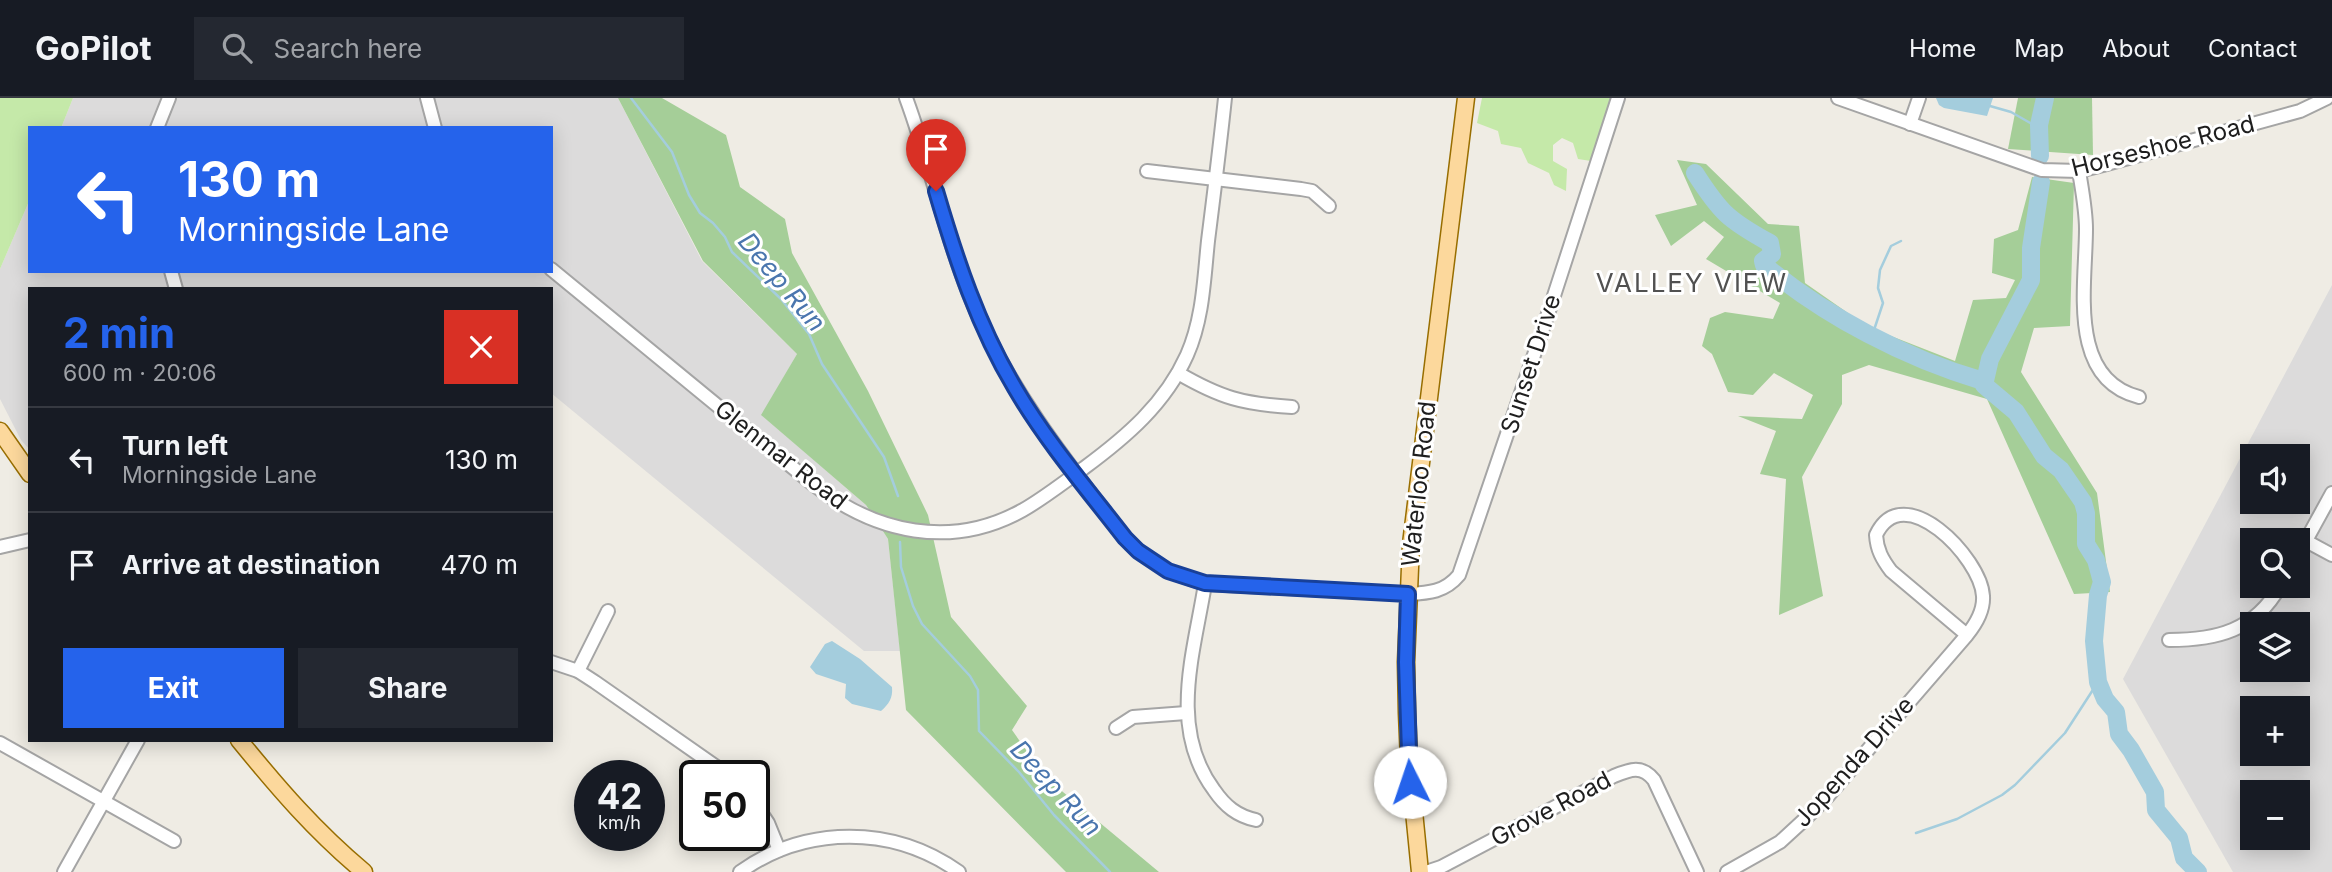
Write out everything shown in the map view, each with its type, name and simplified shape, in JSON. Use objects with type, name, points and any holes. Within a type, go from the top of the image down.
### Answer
[{"type":"main road","name":"Waterloo Road","points":[[1420,872],[1409,761],[1406,662],[1408,594],[1417,489],[1466,98]]},
{"type":"main road","points":[[0,431],[28,471]]},
{"type":"main road","points":[[241,742],[284,795],[326,840],[364,872]]},
{"type":"street","points":[[157,126],[169,98]]},
{"type":"street","points":[[427,98],[434,126]]},
{"type":"street","name":"Sunset Drive","points":[[905,98],[954,254],[975,310],[1014,387],[1075,474],[1138,551],[1168,571],[1205,583],[1408,594],[1441,590],[1459,575],[1618,98]]},
{"type":"street","name":"Glenmar Road","points":[[553,271],[828,496],[854,512],[880,523],[926,532],[977,527],[1022,510],[1103,454],[1147,415],[1178,373],[1198,324],[1225,98]]},
{"type":"street","name":"Horseshoe Road","points":[[1838,98],[2042,170],[2078,171],[2328,101]]},
{"type":"street","points":[[1910,124],[1919,98]]},
{"type":"street","points":[[1147,171],[1312,191],[1329,206]]},
{"type":"street","points":[[2078,171],[2086,226],[2085,333],[2092,354],[2112,386],[2126,394],[2139,397]]},
{"type":"street","points":[[1178,373],[1224,397],[1251,404],[1292,407]]},
{"type":"street","points":[[2310,534],[2332,493]]},
{"type":"street","name":"Jopenda Drive","points":[[1727,872],[1780,842],[1828,796],[1967,635],[1977,622],[1983,596],[1968,558],[1930,523],[1917,516],[1907,514],[1888,519],[1877,535],[1879,553],[1891,572],[1967,635]]},
{"type":"street","points":[[0,547],[28,540]]},
{"type":"street","points":[[2310,543],[2332,555]]},
{"type":"street","points":[[1205,583],[1186,713],[1193,750],[1210,786],[1233,812],[1256,820]]},
{"type":"street","points":[[2169,640],[2200,640],[2220,636],[2238,628],[2266,606],[2272,598]]},
{"type":"street","points":[[578,671],[608,611]]},
{"type":"street","points":[[553,663],[578,671],[706,760]]},
{"type":"street","points":[[1116,728],[1133,717],[1186,713]]},
{"type":"street","points":[[64,872],[137,742]]},
{"type":"street","points":[[0,743],[174,841]]},
{"type":"street","name":"Grove Road","points":[[1426,872],[1441,867],[1614,776],[1640,768],[1654,780],[1697,872]]},
{"type":"street","points":[[770,828],[779,850]]},
{"type":"street","points":[[740,872],[779,850],[811,840],[835,837],[874,837],[921,850],[958,872]]},
{"type":"shaded area","points":[[73,98],[618,98],[702,261],[797,354],[762,415],[866,505],[888,539],[900,651],[864,651],[553,395],[553,287],[28,287],[28,448],[21,440],[0,399],[0,269],[28,204],[28,273],[553,273],[553,126],[62,126]]},
{"type":"shaded area","points":[[2332,285],[2332,872],[2233,872],[2123,679],[2240,458],[2240,514],[2310,514],[2310,444],[2248,444]]},
{"type":"green space","points":[[0,98],[73,98],[62,126],[28,126],[28,204],[0,269]]},
{"type":"green space","points":[[618,98],[662,98],[726,135],[740,187],[785,219],[792,253],[868,391],[928,515],[951,617],[1027,706],[1012,730],[1045,777],[1159,872],[1066,872],[906,710],[888,539],[866,505],[761,415],[797,354],[703,261]]},
{"type":"green space","points":[[1482,98],[1612,98],[1591,161],[1578,159],[1573,143],[1562,138],[1553,145],[1553,161],[1567,169],[1566,191],[1554,185],[1549,173],[1528,163],[1521,148],[1501,144],[1498,131],[1477,123]]},
{"type":"green space","points":[[2018,98],[2092,98],[2093,155],[2008,149]]},
{"type":"green space","points":[[1677,160],[1706,164],[1768,224],[1799,226],[1805,283],[1868,327],[1955,361],[1973,300],[2006,298],[2015,280],[1992,273],[1994,239],[2018,230],[2032,177],[2074,183],[2070,326],[2034,328],[2021,372],[2097,493],[2110,592],[2074,594],[1987,399],[1869,365],[1842,375],[1842,404],[1802,477],[1823,596],[1779,615],[1786,479],[1760,474],[1776,431],[1738,416],[1802,419],[1813,395],[1774,373],[1753,395],[1728,392],[1712,354],[1702,346],[1710,318],[1725,312],[1773,319],[1780,303],[1706,259],[1724,237],[1704,221],[1671,246],[1655,215],[1697,205]]},
{"type":"water","points":[[1936,98],[1993,98],[1987,116],[1944,108]]},
{"type":"water","points":[[832,641],[860,659],[892,687],[890,700],[881,711],[852,704],[845,698],[846,684],[816,674],[810,667],[825,644]]},
{"type":"waterway","name":"Deep Run","points":[[631,98],[672,152],[689,195],[700,213],[713,223],[725,237],[732,252],[781,299],[809,334],[822,364],[884,457],[898,496]]},
{"type":"waterway","points":[[2040,156],[2039,125],[2045,98]]},
{"type":"waterway","points":[[1990,106],[2039,125]]},
{"type":"waterway","points":[[1695,173],[1726,214],[1770,243],[1772,254],[1763,261],[1764,265],[1788,284],[1813,302],[1896,348],[1983,381]]},
{"type":"waterway","points":[[2041,182],[2031,248],[2031,280],[1990,359],[1984,385],[2016,412],[2044,456],[2061,470],[2083,502],[2086,513],[2086,544],[2096,560],[2102,582],[2098,595],[2094,641],[2098,682],[2105,699],[2116,712],[2119,734],[2155,792],[2156,810],[2179,838],[2184,858],[2198,872]]},
{"type":"waterway","points":[[1872,336],[1883,303],[1878,288],[1880,270],[1891,246],[1901,241]]},
{"type":"waterway","name":"Deep Run","points":[[900,542],[901,567],[913,606],[922,624],[970,676],[978,690],[979,731],[1019,772],[1054,815],[1110,872]]},
{"type":"waterway","points":[[1916,833],[1957,819],[2015,785],[2065,733],[2098,682]]},
{"type":"district","name":"VALLEY VIEW","points":[[1692,283]]},
{"type":"route","points":[[936,191],[954,254],[975,310],[1014,387],[1037,422],[1125,538],[1138,551],[1168,571],[1205,583],[1408,594],[1406,662],[1410,782]]}]
